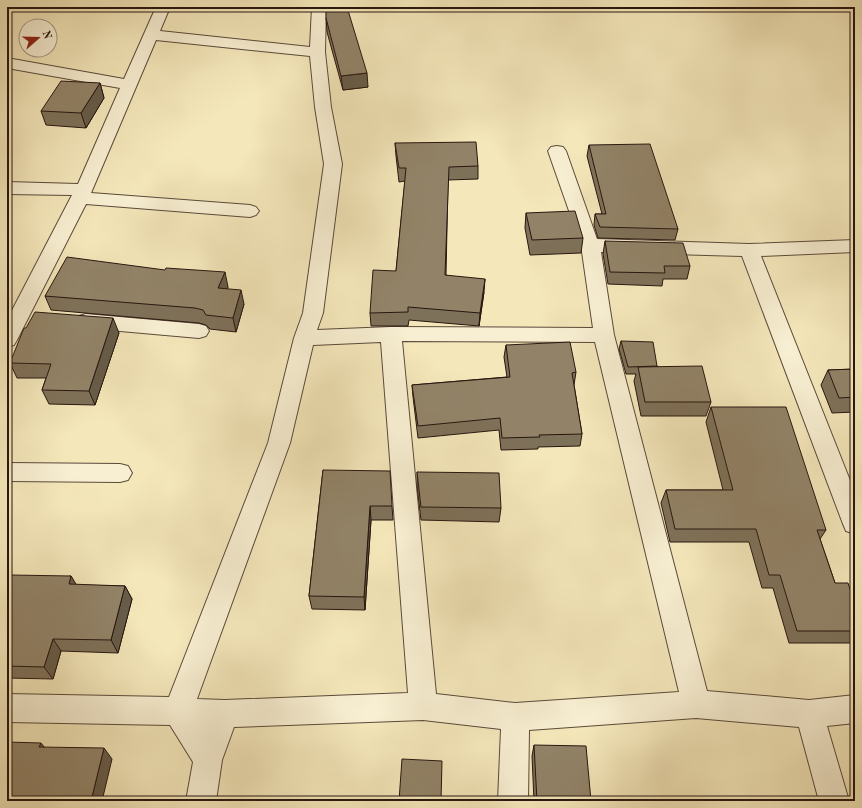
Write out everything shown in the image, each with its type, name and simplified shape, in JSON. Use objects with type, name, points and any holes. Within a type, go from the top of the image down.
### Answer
[{"type":"street","points":[[7,340],[13,316],[82,194],[163,7]]},
{"type":"street","points":[[178,712],[279,443],[304,338],[313,313],[333,164],[323,107],[317,52],[319,7]]},
{"type":"street","points":[[151,35],[317,52]]},
{"type":"street","points":[[7,63],[129,85]]},
{"type":"street","points":[[557,152],[590,245],[604,335],[696,704]]},
{"type":"street","points":[[7,188],[250,211]]},
{"type":"street","points":[[590,245],[749,250],[855,246]]},
{"type":"street","points":[[749,250],[855,524]]},
{"type":"street","points":[[13,316],[43,318]]},
{"type":"street","points":[[66,320],[199,331]]},
{"type":"street","points":[[304,338],[391,334],[604,335]]},
{"type":"street","points":[[391,334],[423,706]]},
{"type":"street","points":[[7,472],[120,473]]},
{"type":"street","points":[[7,708],[225,714],[423,706],[515,716],[696,704],[809,714],[855,709]]},
{"type":"street","points":[[178,712],[208,760]]},
{"type":"street","points":[[201,801],[208,760],[225,714]]},
{"type":"street","points":[[809,714],[834,801]]},
{"type":"street","points":[[513,801],[515,716]]},
{"type":"building","points":[[326,7],[347,7],[367,73],[341,76],[326,18]]},
{"type":"building","points":[[61,81],[100,83],[81,113],[41,111]]},
{"type":"building","points":[[476,142],[478,166],[449,167],[445,275],[485,279],[480,313],[408,307],[408,312],[370,313],[373,270],[396,271],[406,168],[399,168],[395,143]]},
{"type":"building","points":[[650,144],[678,229],[600,227],[595,214],[606,214],[589,145]]},
{"type":"building","points":[[575,211],[583,238],[532,240],[526,213]]},
{"type":"building","points":[[605,241],[683,243],[690,266],[664,266],[665,273],[610,272]]},
{"type":"building","points":[[67,257],[165,270],[166,268],[225,272],[218,288],[241,290],[233,318],[206,315],[203,310],[195,308],[45,296]]},
{"type":"building","points":[[35,312],[113,318],[89,391],[42,390],[51,364],[10,363],[24,328],[26,328]]},
{"type":"building","points":[[621,341],[653,342],[657,366],[628,367]]},
{"type":"building","points":[[570,342],[576,372],[572,373],[582,434],[502,438],[500,418],[418,426],[412,385],[510,377],[506,345]]},
{"type":"building","points":[[702,366],[711,402],[645,402],[638,367]]},
{"type":"building","points":[[855,369],[855,397],[839,398],[828,370]]},
{"type":"building","points":[[711,407],[786,407],[826,530],[817,530],[835,583],[848,583],[855,603],[855,631],[797,631],[780,575],[769,575],[756,529],[675,529],[666,490],[733,490]]},
{"type":"building","points":[[323,470],[390,471],[392,506],[370,506],[364,597],[309,596]]},
{"type":"building","points":[[417,472],[499,473],[501,508],[421,507]]},
{"type":"building","points":[[11,575],[71,576],[69,584],[125,586],[111,640],[53,639],[44,667],[7,666],[7,587]]},
{"type":"building","points":[[7,742],[41,743],[39,747],[104,748],[91,801],[7,801]]},
{"type":"building","points":[[534,745],[586,746],[591,801],[537,801]]},
{"type":"building","points":[[402,759],[442,761],[441,801],[399,801]]}]
